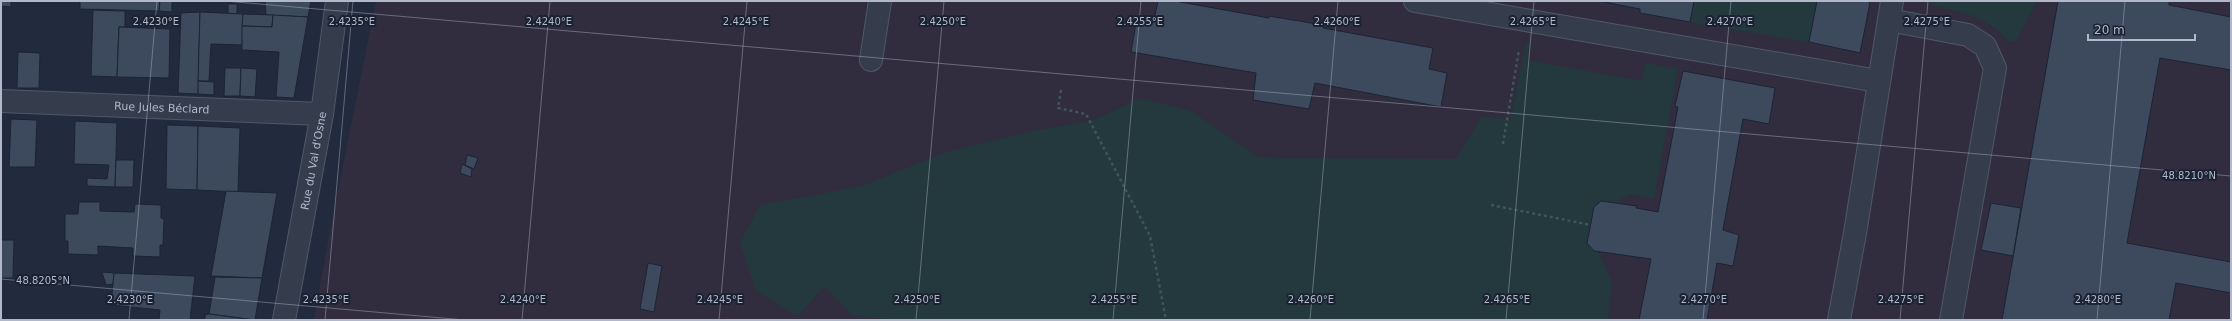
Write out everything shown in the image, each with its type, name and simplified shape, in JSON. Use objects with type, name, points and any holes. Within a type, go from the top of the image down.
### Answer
[{"type":"street","name":"Rue du Val d'Osne","points":[[284,320],[322,114],[337,1]]},
{"type":"street","points":[[871,60],[880,1]]},
{"type":"street","points":[[1415,1],[1878,81]]},
{"type":"street","points":[[1839,320],[1855,233],[1878,81],[1891,11],[1968,35],[1985,46],[1995,68],[1951,320]]},
{"type":"street","name":"Rue Jules Béclard","points":[[1,101],[322,114]]},
{"type":"path","points":[[1503,144],[1524,20]]},
{"type":"path","points":[[1061,90],[1058,108],[1086,114],[1150,236],[1166,320]]},
{"type":"path","points":[[1491,205],[1591,225]]},
{"type":"shaded area","points":[[376,1],[2231,1],[2231,320],[314,320],[330,230]]},
{"type":"green space","points":[[1694,1],[1817,1],[1809,42],[1690,22]]},
{"type":"green space","points":[[1931,1],[2037,1],[2016,41],[2009,42],[2000,33],[1982,20],[1953,10],[1930,5]]},
{"type":"green space","points":[[1526,41],[1530,42],[1527,60],[1642,81],[1645,63],[1678,69],[1654,199],[1629,194],[1601,213],[1593,241],[1612,282],[1608,320],[894,320],[852,315],[824,287],[798,316],[756,291],[740,243],[760,205],[862,186],[946,152],[1032,131],[1094,120],[1141,98],[1191,111],[1260,158],[1456,159],[1482,116],[1511,120]]},
{"type":"building","points":[[1,1],[11,1],[11,7],[1,6]]},
{"type":"building","points":[[80,1],[160,1],[159,11],[80,9]]},
{"type":"building","points":[[160,1],[172,1],[172,12],[159,11]]},
{"type":"building","points":[[265,1],[311,1],[308,17],[266,15]]},
{"type":"building","points":[[1158,1],[1175,1],[1269,18],[1269,16],[1323,25],[1323,28],[1433,48],[1429,69],[1447,73],[1441,107],[1315,83],[1309,109],[1253,100],[1256,73],[1131,52],[1137,17],[1154,20]]},
{"type":"building","points":[[1599,1],[1694,1],[1690,22],[1640,13],[1640,9]]},
{"type":"building","points":[[1817,1],[1867,1],[1870,3],[1860,53],[1809,42]]},
{"type":"building","points":[[2058,1],[2169,1],[2169,5],[2231,17],[2231,70],[2160,58],[2127,243],[2231,262],[2231,293],[2176,283],[2169,320],[2002,320]]},
{"type":"building","points":[[228,4],[237,4],[237,14],[228,14]]},
{"type":"building","points":[[93,10],[125,11],[125,27],[119,27],[117,77],[91,76]]},
{"type":"building","points":[[200,12],[198,94],[178,93],[181,13]]},
{"type":"building","points":[[200,12],[243,14],[242,45],[211,44],[209,81],[198,81]]},
{"type":"building","points":[[243,14],[273,15],[272,27],[242,26]]},
{"type":"building","points":[[273,15],[308,17],[294,98],[276,97],[279,52],[242,50],[242,26],[272,27]]},
{"type":"building","points":[[119,27],[170,29],[169,78],[117,77]]},
{"type":"building","points":[[18,52],[40,53],[39,88],[17,88]]},
{"type":"building","points":[[225,68],[241,68],[240,96],[224,96]]},
{"type":"building","points":[[241,68],[257,69],[255,97],[240,96]]},
{"type":"building","points":[[1683,71],[1775,88],[1769,124],[1743,119],[1723,230],[1739,235],[1733,266],[1717,263],[1707,320],[1639,320],[1651,259],[1594,251],[1587,243],[1594,207],[1601,201],[1637,206],[1636,208],[1658,212],[1678,107],[1675,106]]},
{"type":"building","points":[[198,81],[214,82],[214,95],[198,94]]},
{"type":"building","points":[[11,119],[37,120],[35,167],[9,167]]},
{"type":"building","points":[[75,121],[117,123],[115,187],[87,186],[87,178],[107,179],[109,165],[74,164]]},
{"type":"building","points":[[167,125],[198,126],[197,190],[166,189]]},
{"type":"building","points":[[198,126],[240,128],[238,192],[197,190]]},
{"type":"building","points":[[467,155],[478,158],[474,169],[465,165]]},
{"type":"building","points":[[116,160],[134,160],[133,187],[115,187]]},
{"type":"building","points":[[462,164],[472,169],[471,177],[460,173]]},
{"type":"building","points":[[226,191],[277,193],[262,278],[211,276]]},
{"type":"building","points":[[79,202],[100,202],[100,211],[134,212],[135,204],[161,205],[161,218],[164,219],[163,245],[160,245],[160,257],[133,256],[133,248],[98,246],[98,255],[68,254],[68,241],[65,241],[65,214],[78,214]]},
{"type":"building","points":[[1991,203],[2021,208],[2013,256],[1981,250]]},
{"type":"building","points":[[1,240],[14,240],[13,278],[1,278]]},
{"type":"building","points":[[648,263],[662,266],[654,312],[640,309]]},
{"type":"building","points":[[102,272],[114,273],[113,284],[106,285]]},
{"type":"building","points":[[114,273],[195,276],[190,320],[159,320],[160,310],[111,305]]},
{"type":"building","points":[[215,277],[262,278],[255,320],[209,314]]},
{"type":"building","points":[[209,314],[254,320],[205,320],[205,315]]}]
